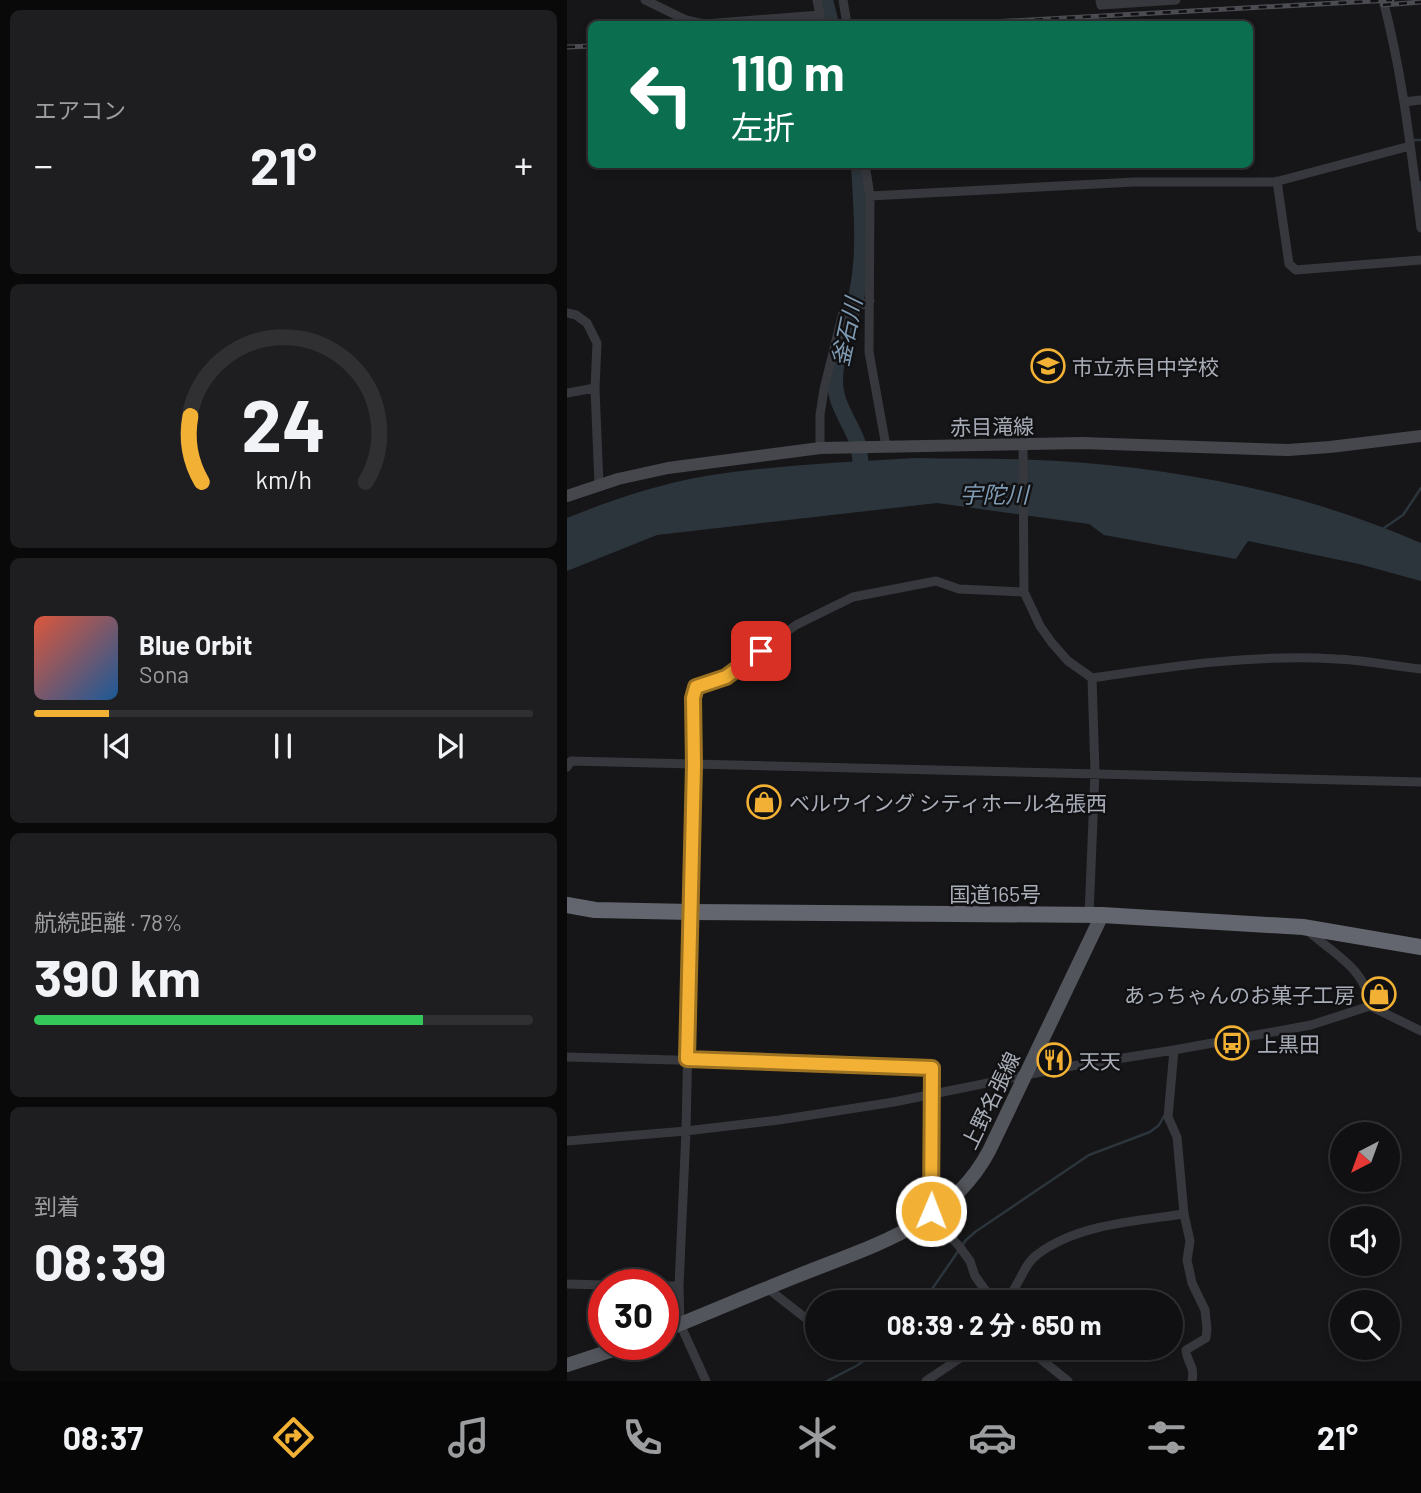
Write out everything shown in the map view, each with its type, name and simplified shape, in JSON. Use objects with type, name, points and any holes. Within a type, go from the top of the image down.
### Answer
[{"type":"highway","name":"国道165号","points":[[567,905],[595,910],[691,912],[1095,915],[1303,927],[1421,947]]},
{"type":"main road","name":"赤目滝線","points":[[567,496],[668,468],[820,449],[886,446],[1023,447],[1082,443],[1289,450],[1421,436]]},
{"type":"main road","name":"上野名張線","points":[[680,1324],[909,1231],[952,1200],[980,1169],[1026,1077],[1095,915]]},
{"type":"main road","points":[[567,1365],[588,1358]]},
{"type":"street","points":[[645,0],[690,21]]},
{"type":"street","points":[[743,21],[820,15],[817,0]]},
{"type":"street","points":[[843,0],[846,21]]},
{"type":"street","points":[[1100,0],[1101,5],[1176,0]]},
{"type":"street","points":[[1383,0],[1404,102],[1421,228]]},
{"type":"street","points":[[1404,102],[1421,100]]},
{"type":"street","points":[[870,196],[1134,182],[1277,181],[1410,145]]},
{"type":"street","points":[[866,168],[870,196],[869,352],[886,446]]},
{"type":"street","points":[[1277,181],[1289,264],[1292,268],[1296,270],[1421,260]]},
{"type":"street","points":[[820,449],[820,415],[824,389],[843,312],[870,301]]},
{"type":"street","points":[[567,313],[576,315],[587,323],[597,343],[595,388],[599,485]]},
{"type":"street","points":[[567,393],[595,388]]},
{"type":"street","points":[[1023,447],[1024,592],[1052,643],[1067,660],[1092,678],[1176,666],[1290,658],[1339,659],[1421,670]]},
{"type":"street","points":[[706,1381],[680,1324],[679,1286],[686,1131],[693,698],[696,687],[726,677],[796,625],[853,597],[936,581],[959,589],[1024,592]]},
{"type":"street","points":[[1092,678],[1095,915]]},
{"type":"street","points":[[567,767],[571,761],[1421,782]]},
{"type":"street","points":[[1303,927],[1352,965],[1369,991],[1370,1006]]},
{"type":"street","points":[[567,1141],[779,1120],[932,1095],[1066,1068],[1311,1025],[1370,1006],[1421,1031]]},
{"type":"street","points":[[1174,1050],[1168,1117],[1177,1137],[1184,1214],[1190,1241],[1187,1260],[1192,1283],[1205,1310],[1207,1329],[1206,1338],[1187,1350],[1187,1356],[1194,1368],[1192,1381]]},
{"type":"street","points":[[567,1057],[932,1068],[931,1216],[970,1261],[975,1276],[985,1290]]},
{"type":"street","points":[[1015,1290],[1027,1265],[1038,1254],[1059,1242],[1087,1231],[1184,1214]]},
{"type":"street","points":[[567,1284],[588,1284]]},
{"type":"street","points":[[767,1288],[805,1318]]},
{"type":"street","points":[[926,1381],[957,1360]]},
{"type":"street","points":[[1042,1360],[1068,1381]]},
{"type":"water","name":"宇陀川","points":[[915,458],[1059,461],[1152,470],[1244,486],[1334,510],[1421,543],[1421,581],[1359,564],[1248,541],[1236,559],[1104,535],[1089,524],[937,503],[657,535],[567,571],[567,518],[618,499],[671,483],[732,472]]},
{"type":"waterway","name":"釜石川","points":[[825,0],[830,21]]},
{"type":"waterway","points":[[1413,142],[1412,140],[1421,140]]},
{"type":"waterway","name":"釜石川","points":[[859,168],[862,228],[860,277],[840,347],[835,381],[840,405],[858,446],[862,483]]},
{"type":"waterway","points":[[1420,182],[1421,190]]},
{"type":"waterway","points":[[1384,528],[1403,515],[1421,488]]},
{"type":"waterway","points":[[931,1290],[966,1240],[975,1232],[1089,1155],[1150,1132],[1159,1125],[1164,1116]]},
{"type":"waterway","points":[[827,1381],[865,1360]]},
{"type":"railway","points":[[1010,21],[1392,0]]},
{"type":"railway","points":[[1383,5],[1421,2]]},
{"type":"railway","points":[[567,47],[588,46]]},
{"type":"place","name":"市立赤目中学校","points":[[1048,366]]},
{"type":"place","name":"ベルウイング シティホール名張西","points":[[764,802]]},
{"type":"place","name":"あっちゃんのお菓子工房","points":[[1379,994]]},
{"type":"place","name":"上黒田","points":[[1232,1043]]},
{"type":"place","name":"天天","points":[[1054,1060]]},
{"type":"route","points":[[761,651],[726,677],[696,687],[693,698],[694,765],[687,1059],[932,1068],[931,1211]]}]
